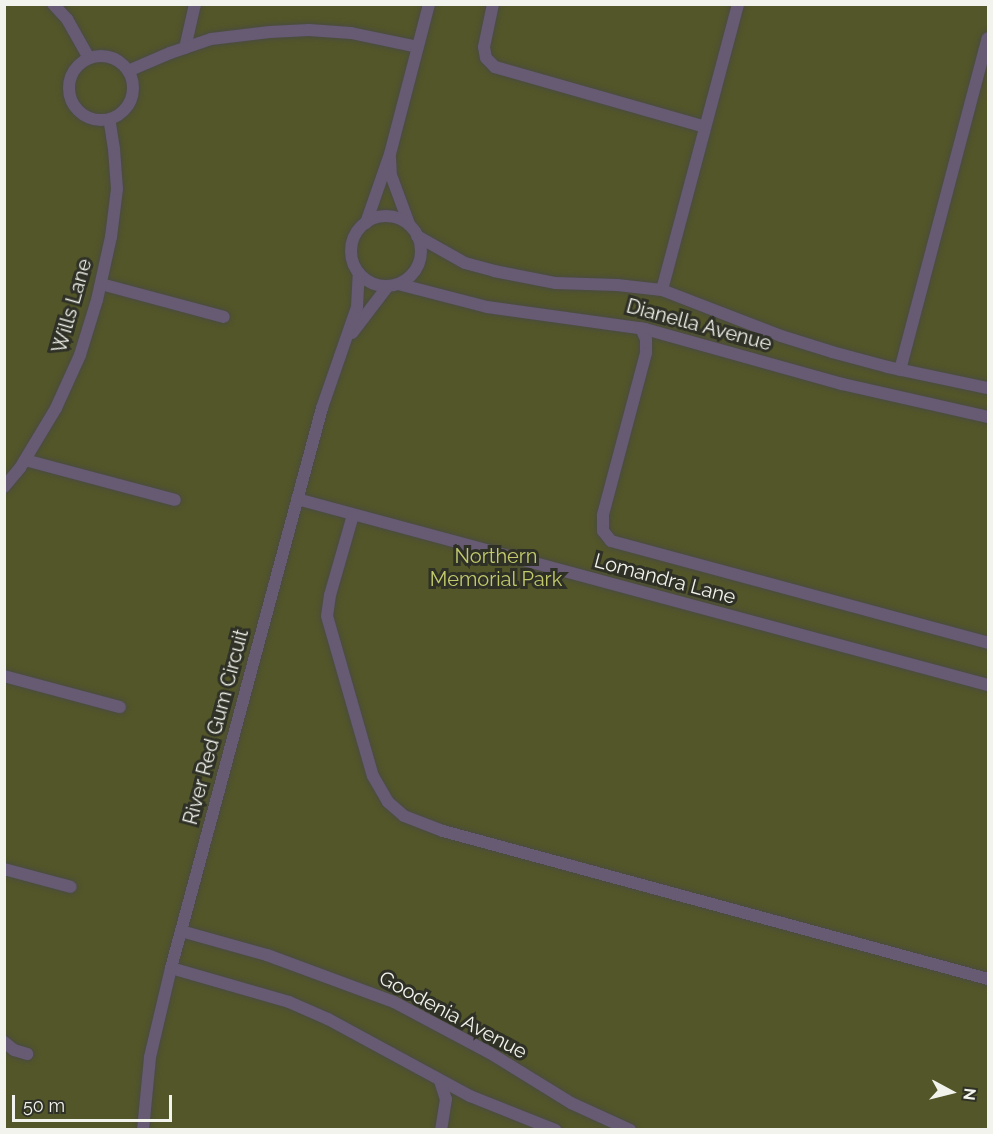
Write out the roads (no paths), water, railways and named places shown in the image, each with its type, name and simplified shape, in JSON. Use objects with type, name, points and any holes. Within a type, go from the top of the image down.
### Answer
[{"type":"lane","points":[[53,4],[67,19],[89,58]]},
{"type":"lane","points":[[185,48],[195,4]]},
{"type":"lane","points":[[366,223],[390,154],[429,4]]},
{"type":"lane","points":[[493,4],[484,47],[486,58],[495,68],[705,127]]},
{"type":"lane","points":[[662,290],[738,4]]},
{"type":"lane","points":[[128,71],[211,39],[309,30],[351,33],[418,47]]},
{"type":"lane","points":[[900,370],[988,38]]},
{"type":"lane","points":[[106,56],[123,64],[128,71],[133,90],[130,100],[118,115],[109,119],[88,117],[73,102],[70,82],[73,72],[89,58],[106,56]]},
{"type":"lane","name":"Wills Lane","points":[[4,487],[25,460],[56,408],[80,355],[111,237],[117,189],[109,119]]},
{"type":"lane","points":[[347,339],[393,285],[408,278],[420,260],[421,248],[391,175],[390,154]]},
{"type":"lane","points":[[393,285],[377,285],[359,273],[351,253],[352,242],[357,231],[377,217],[389,216],[401,219],[414,231]]},
{"type":"lane","name":"Dianella Avenue","points":[[414,231],[465,262],[530,280],[662,290],[781,336],[900,370],[988,388]]},
{"type":"lane","name":"River Red Gum Circuit","points":[[143,1130],[150,1057],[171,968],[322,408],[357,307],[359,273]]},
{"type":"lane","points":[[100,284],[224,316]]},
{"type":"lane","name":"Dianella Avenue","points":[[393,285],[487,306],[641,328],[842,384],[988,417]]},
{"type":"lane","points":[[641,328],[646,339],[646,353],[603,514],[603,531],[611,541],[988,643]]},
{"type":"lane","points":[[25,460],[175,500]]},
{"type":"lane","name":"Lomandra Lane","points":[[297,499],[988,685]]},
{"type":"lane","points":[[353,515],[330,595],[327,616],[373,776],[388,802],[404,816],[443,831],[988,979]]},
{"type":"lane","points":[[4,676],[120,706]]},
{"type":"lane","points":[[4,869],[71,887]]},
{"type":"lane","name":"Goodenia Avenue","points":[[181,931],[278,958],[394,1002],[490,1053],[571,1103],[630,1130]]},
{"type":"lane","points":[[171,968],[289,1002],[328,1019],[470,1096],[555,1130]]},
{"type":"lane","points":[[4,1042],[14,1050],[27,1054]]},
{"type":"lane","points":[[440,1081],[446,1099],[441,1130]]},
{"type":"park label","name":"Northern Memorial Park","points":[[496,568]]}]
